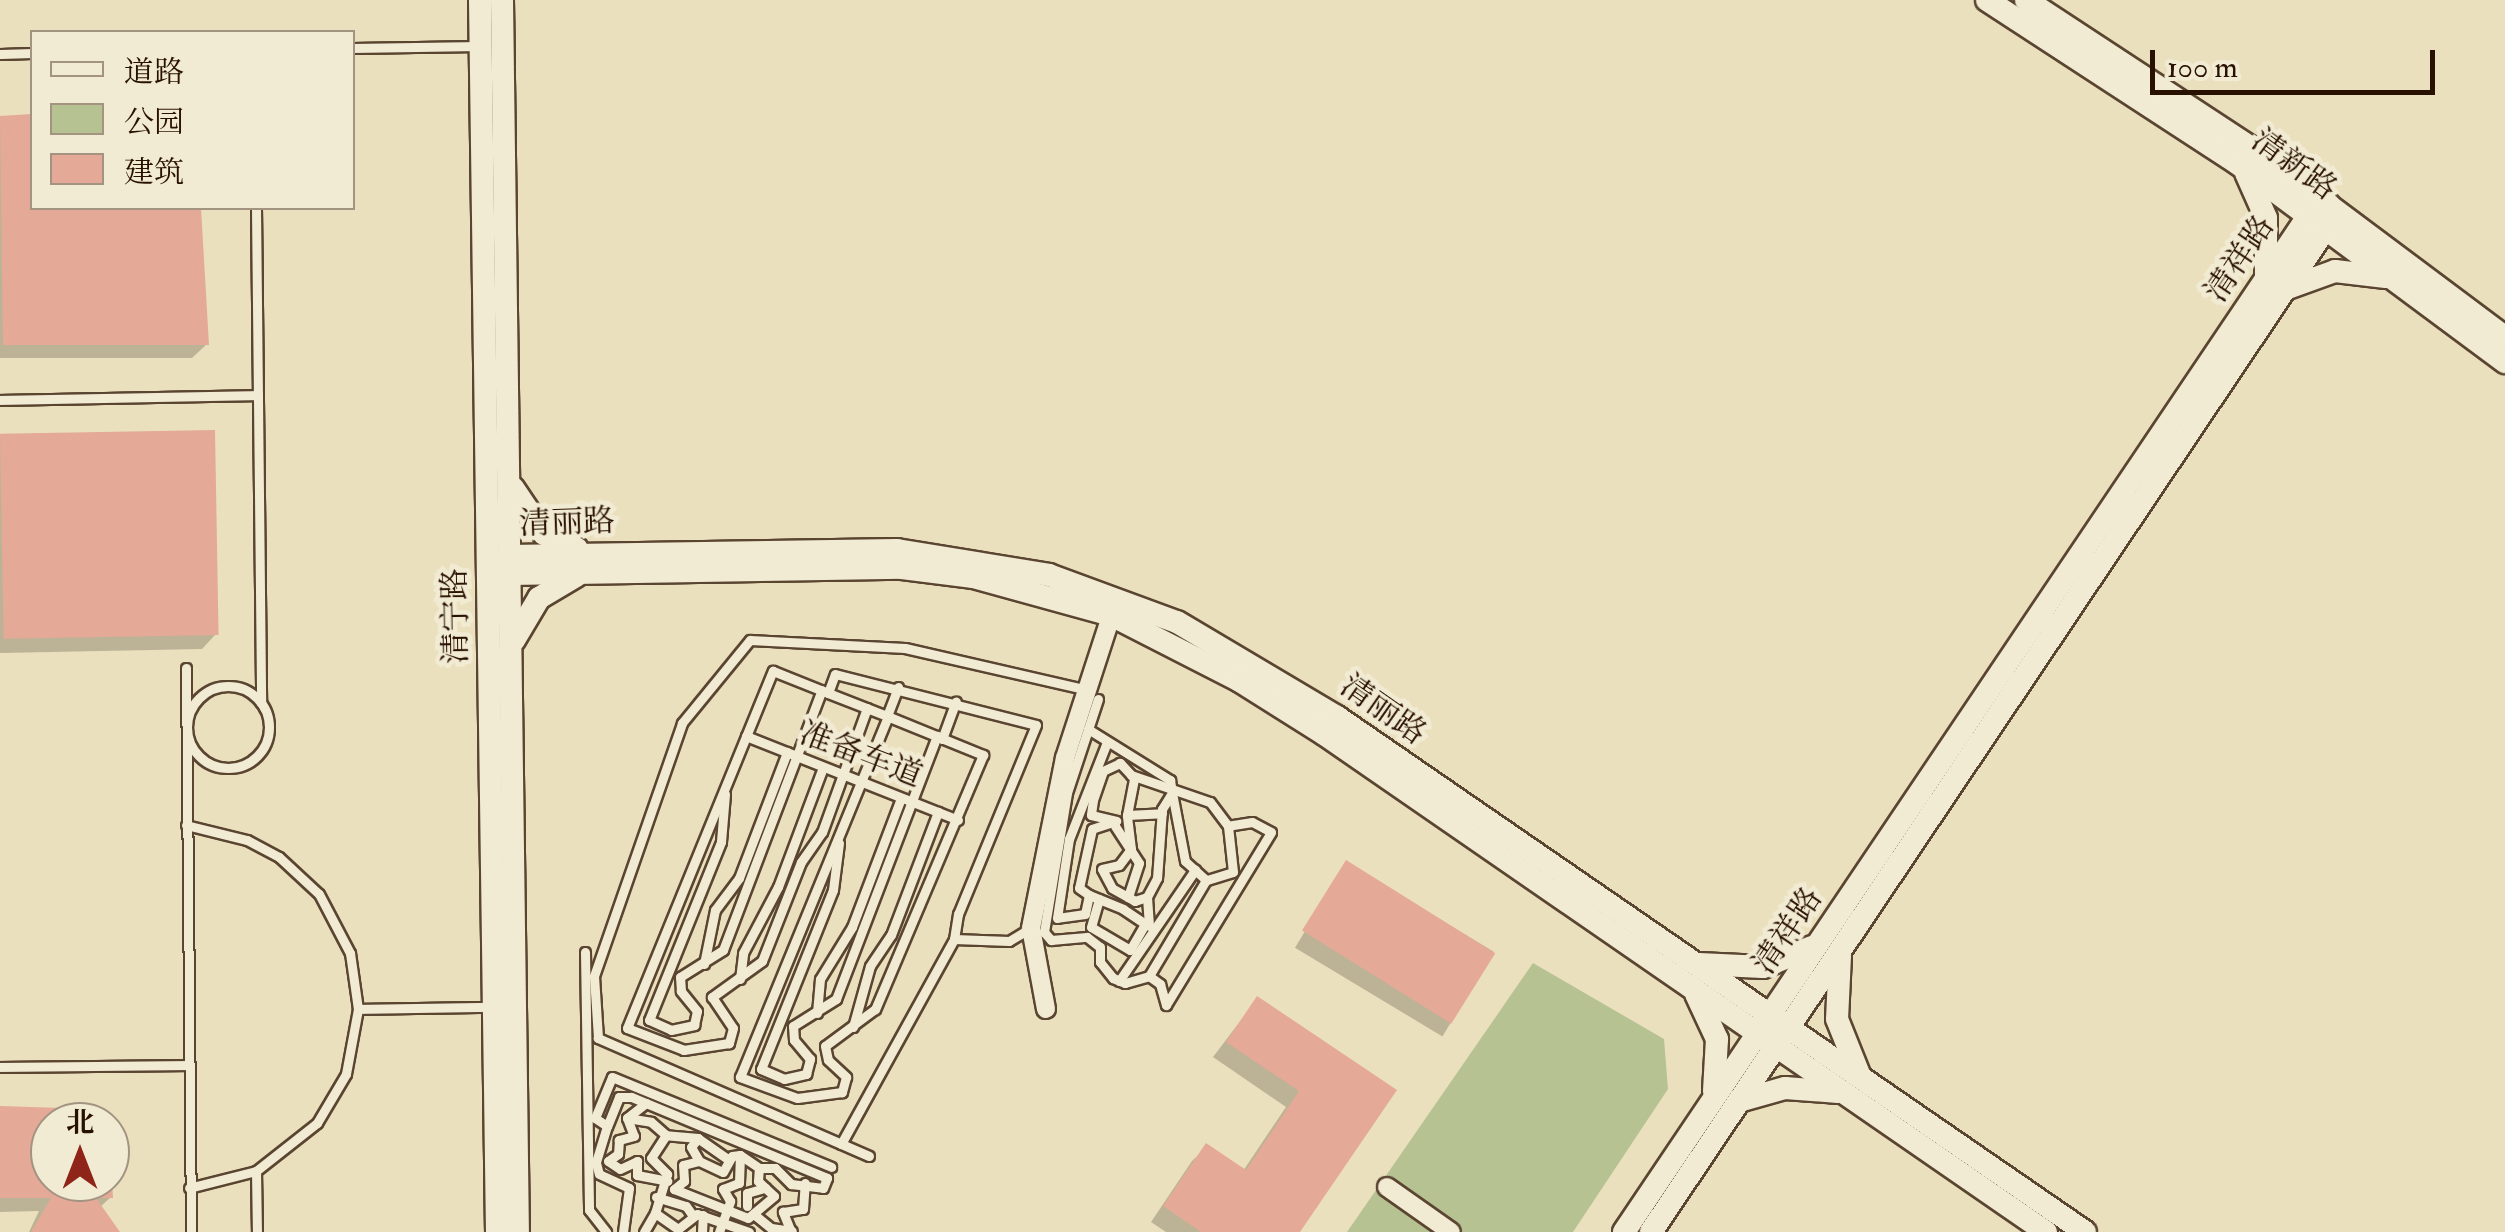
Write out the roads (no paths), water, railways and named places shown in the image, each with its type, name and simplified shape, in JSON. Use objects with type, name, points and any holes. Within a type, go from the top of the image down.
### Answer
[{"type":"street","name":"清宁路","points":[[480,0],[492,46],[508,472],[502,565],[510,653],[505,1007]]},
{"type":"street","name":"清宁路","points":[[502,0],[492,46],[505,1007],[513,1230]]},
{"type":"street","name":"清新路","points":[[1987,0],[2505,337]]},
{"type":"street","name":"清新路","points":[[2026,0],[2321,216],[2398,281],[2505,362]]},
{"type":"street","points":[[2237,163],[2266,218],[2275,284],[2335,271],[2398,281]]},
{"type":"street","name":"清祥路","points":[[1624,1232],[1711,1103],[1773,1031],[2321,216]]},
{"type":"street","points":[[508,472],[515,498],[544,534],[594,563]]},
{"type":"street","name":"清丽路","points":[[502,565],[897,550],[1049,575],[1114,606],[1254,662],[1773,1031],[2085,1232]]},
{"type":"street","points":[[510,653],[516,630],[539,598],[594,563]]},
{"type":"street","points":[[1046,1009],[1031,928],[1114,606]]},
{"type":"street","points":[[1711,1103],[1717,1039],[1688,972],[1763,967],[1830,946],[1837,1019],[1858,1089],[1785,1088],[1739,1101]]},
{"type":"street","name":"清祥路","points":[[1651,1232],[1739,1101],[1773,1031]]},
{"type":"street","name":"清丽路","points":[[1858,1089],[2046,1232]]},
{"type":"street","points":[[1388,1187],[1447,1231]]},
{"type":"lane","points":[[355,48],[492,46]]},
{"type":"lane","points":[[0,54],[30,53]]},
{"type":"lane","points":[[256,210],[261,703],[268,735],[257,757],[242,766],[223,768],[200,758],[186,729],[190,708],[216,688],[239,688],[261,703]]},
{"type":"lane","points":[[0,400],[258,396]]},
{"type":"lane","points":[[869,1156],[598,1038],[594,976],[682,723],[750,640],[905,648],[1091,694],[1088,729],[1068,792],[1044,932],[1051,940],[1089,932],[1130,950],[1195,870]]},
{"type":"lane","points":[[186,668],[191,1232]]},
{"type":"lane","name":"准备车道","points":[[773,671],[825,692],[982,755],[958,820],[746,736],[773,671]]},
{"type":"lane","points":[[726,786],[720,842],[648,1020],[681,1031],[694,1025],[696,1011],[679,984],[684,972],[704,964],[722,950],[765,810],[835,674],[956,701],[1036,725],[954,939],[842,1144]]},
{"type":"lane","points":[[898,688],[740,1077],[787,1096],[828,1098],[842,1092],[846,1078],[828,1060],[825,1046],[875,1009],[902,940],[958,820]]},
{"type":"lane","points":[[839,835],[833,890],[761,1068],[794,1080],[806,1074],[810,1060],[792,1032],[797,1020],[816,1013],[836,998],[878,859],[956,701]]},
{"type":"lane","points":[[746,736],[628,1028],[674,1048],[715,1050],[729,1043],[733,1028],[712,997],[722,984],[740,979],[762,961],[843,774],[867,708]]},
{"type":"lane","points":[[1088,729],[1170,780],[1186,861],[1206,880]]},
{"type":"lane","points":[[1094,897],[1085,914],[1057,918],[1070,839],[1107,742]]},
{"type":"lane","points":[[704,964],[715,910],[744,880],[792,754]]},
{"type":"lane","points":[[1114,826],[1116,821],[1090,815],[1102,771],[1120,762],[1131,775],[1172,793],[1210,802],[1228,826],[1234,872],[1206,880],[1149,976]]},
{"type":"lane","points":[[740,979],[757,918],[778,886],[823,767]]},
{"type":"lane","points":[[1131,775],[1127,815],[1131,849],[1119,866],[1102,869],[1112,888],[1128,897],[1147,896]]},
{"type":"lane","points":[[1119,980],[1150,926],[1147,896],[1157,878],[1162,813],[1172,793]]},
{"type":"lane","points":[[816,1013],[820,979],[857,929],[906,799]]},
{"type":"lane","points":[[854,1027],[870,966],[891,936],[938,812]]},
{"type":"lane","points":[[1127,815],[1162,813]]},
{"type":"lane","points":[[1119,980],[1149,976],[1160,984],[1166,1004],[1271,832],[1252,822],[1228,826]]},
{"type":"lane","points":[[186,825],[247,840],[278,856],[319,894],[350,953],[358,1008],[354,1046],[333,1100],[300,1140],[256,1171],[189,1188]]},
{"type":"lane","points":[[1114,826],[1092,829],[1079,888],[1150,926]]},
{"type":"lane","points":[[1114,826],[1139,863],[1128,897]]},
{"type":"lane","points":[[1094,897],[1089,932],[1119,980]]},
{"type":"lane","points":[[954,939],[1008,942],[1031,928]]},
{"type":"lane","points":[[585,952],[589,1210],[606,1232]]},
{"type":"lane","points":[[358,1008],[505,1007]]},
{"type":"lane","points":[[0,1067],[188,1066]]},
{"type":"lane","points":[[607,1126],[595,1118],[612,1077],[831,1167]]},
{"type":"lane","points":[[623,1232],[629,1188],[599,1174],[596,1162],[619,1096],[646,1102],[826,1178],[823,1188],[791,1184],[775,1168],[759,1168],[740,1155]]},
{"type":"lane","points":[[627,1118],[646,1102]]},
{"type":"lane","points":[[627,1118],[652,1122],[666,1135],[698,1138],[729,1160]]},
{"type":"lane","points":[[627,1118],[634,1136],[619,1140],[618,1154],[608,1161],[620,1169],[640,1162],[637,1175],[667,1182]]},
{"type":"lane","points":[[644,1232],[655,1213],[656,1197],[667,1182],[665,1165],[650,1158],[666,1135]]},
{"type":"lane","points":[[698,1138],[691,1148],[700,1161],[723,1172],[729,1160],[740,1155]]},
{"type":"lane","points":[[720,1228],[730,1197],[722,1189],[739,1183],[740,1155]]},
{"type":"lane","points":[[700,1161],[683,1166],[684,1180],[674,1189],[726,1210],[756,1216],[771,1228],[792,1231]]},
{"type":"lane","points":[[756,1216],[774,1196],[765,1188],[759,1168]]},
{"type":"lane","points":[[256,1171],[257,1232]]},
{"type":"lane","points":[[792,1231],[783,1212],[802,1209],[805,1183]]},
{"type":"lane","points":[[748,1206],[746,1194],[765,1188]]},
{"type":"lane","points":[[656,1197],[686,1206],[720,1228],[749,1232]]},
{"type":"lane","points":[[655,1213],[678,1229],[698,1215]]},
{"type":"lane","points":[[698,1215],[702,1232]]}]
